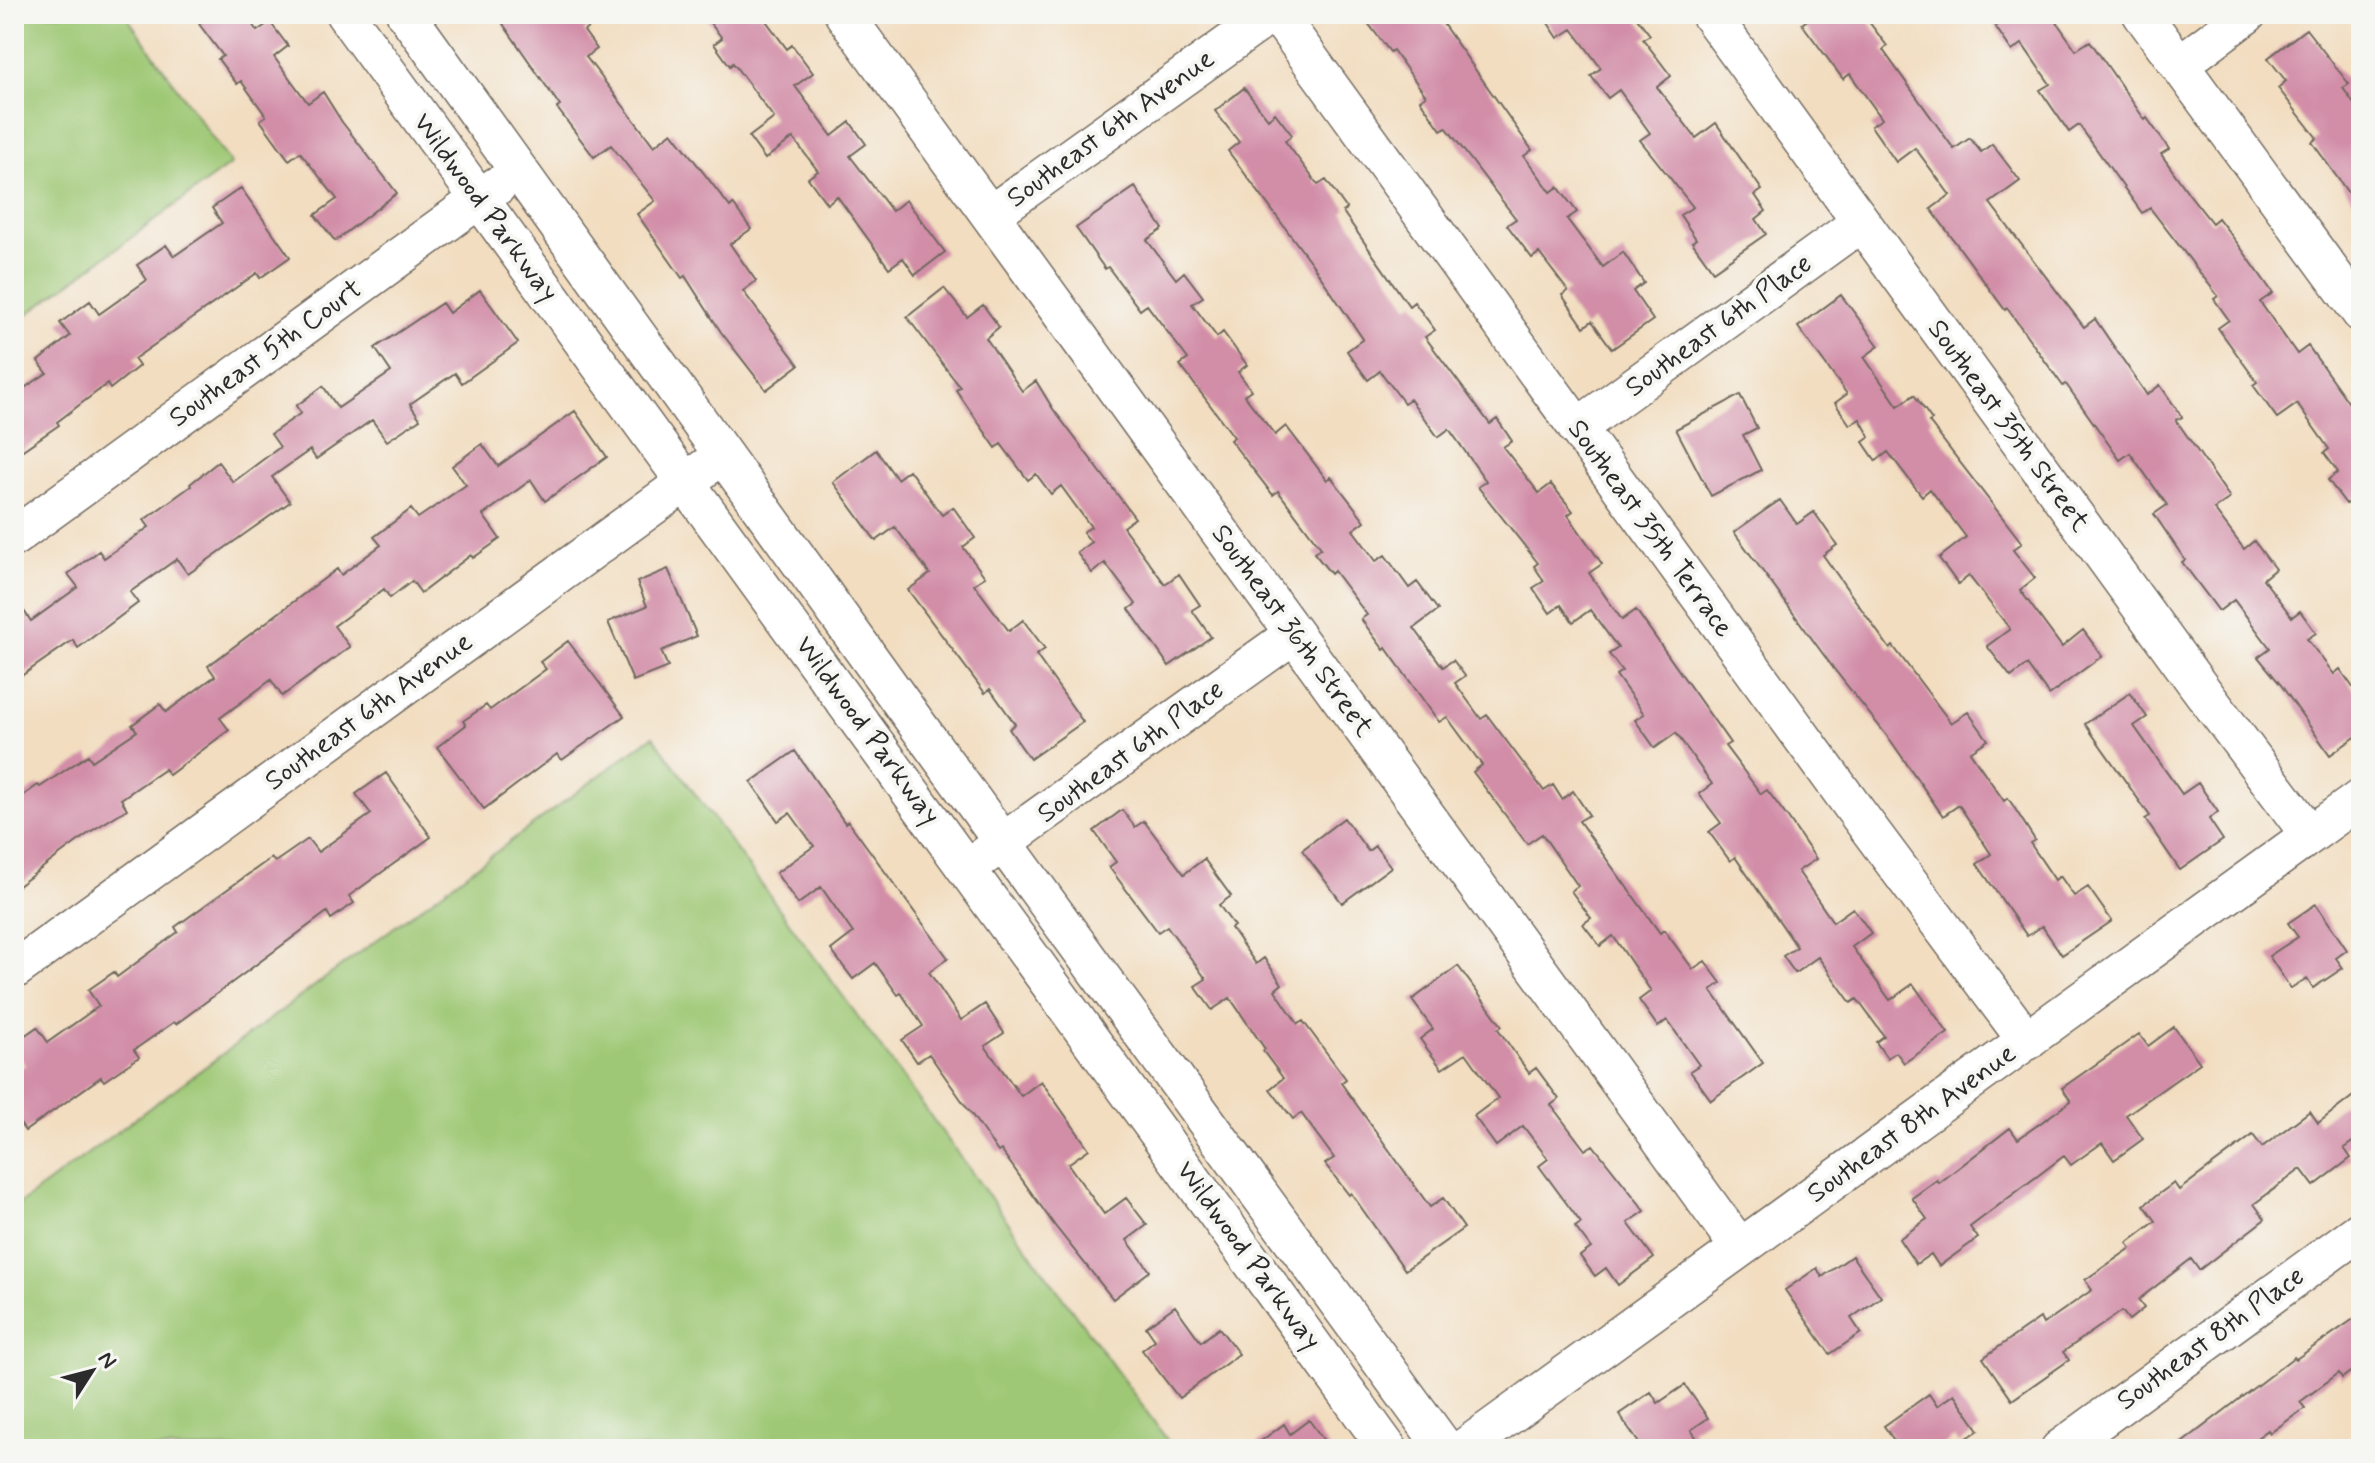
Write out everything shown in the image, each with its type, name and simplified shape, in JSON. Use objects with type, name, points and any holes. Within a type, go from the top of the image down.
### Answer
[{"type":"street","name":"Wildwood Parkway","points":[[345,14],[1388,1449]]},
{"type":"street","name":"Wildwood Parkway","points":[[406,14],[1445,1449]]},
{"type":"street","name":"Southeast 36th Street","points":[[844,14],[1740,1248]]},
{"type":"street","name":"Southeast 6th Avenue","points":[[990,215],[1271,14]]},
{"type":"street","name":"Southeast 35th Terrace","points":[[1277,14],[1855,810],[2027,1041]]},
{"type":"street","name":"Southeast 35th Street","points":[[1710,14],[2310,835]]},
{"type":"street","points":[[2142,14],[2361,313]]},
{"type":"street","points":[[2179,65],[2247,14]]},
{"type":"street","name":"Southeast 5th Court","points":[[14,537],[519,171]]},
{"type":"street","name":"Southeast 6th Place","points":[[1577,428],[1860,223]]},
{"type":"street","name":"Southeast 6th Avenue","points":[[14,970],[723,455]]},
{"type":"street","name":"Southeast 6th Place","points":[[967,869],[1294,634]]},
{"type":"street","name":"Southeast 8th Avenue","points":[[1463,1449],[2361,798]]},
{"type":"street","name":"Southeast 8th Place","points":[[2060,1449],[2361,1230]]},
{"type":"green space","points":[[14,14],[125,14],[231,164],[14,324]]},
{"type":"green space","points":[[653,736],[1173,1448],[14,1449],[14,1208]]},
{"type":"building","points":[[213,14],[245,14],[257,31],[270,22],[288,46],[274,57],[308,103],[323,92],[342,122],[397,193],[335,241],[315,215],[337,199],[300,152],[289,160],[260,120],[266,116],[241,81],[237,84],[218,59],[223,56],[199,24]]},
{"type":"building","points":[[517,14],[607,14],[584,31],[597,49],[586,57],[654,146],[672,132],[751,229],[730,244],[756,281],[743,291],[799,365],[766,390],[637,214],[655,201],[611,145],[594,157],[557,108],[560,106],[503,24]]},
{"type":"building","points":[[703,14],[761,14],[787,49],[792,45],[813,73],[795,86],[832,136],[850,122],[866,144],[850,156],[892,211],[906,200],[945,252],[915,275],[903,258],[889,268],[837,196],[827,204],[808,178],[818,171],[793,138],[765,159],[749,137],[774,118],[733,63],[730,66],[714,44],[722,38]]},
{"type":"building","points":[[1361,14],[1436,14],[1532,150],[1524,156],[1551,192],[1558,187],[1577,212],[1567,219],[1603,267],[1623,252],[1644,283],[1633,291],[1653,320],[1612,349],[1592,321],[1584,327],[1562,295],[1568,291],[1539,253],[1532,258],[1507,225],[1516,219],[1446,127],[1441,130],[1420,100],[1426,96],[1393,50],[1390,52]]},
{"type":"building","points":[[1542,14],[1634,14],[1650,35],[1643,39],[1671,76],[1657,87],[1696,138],[1716,123],[1762,190],[1755,195],[1766,211],[1756,219],[1766,234],[1713,271],[1692,242],[1696,239],[1680,215],[1693,207],[1640,140],[1650,133],[1619,90],[1608,98],[1591,76],[1601,68],[1572,29],[1558,38]]},
{"type":"building","points":[[1815,14],[1863,14],[1887,46],[1883,50],[1954,149],[1970,138],[1981,152],[1992,144],[2020,181],[1990,203],[2084,327],[2095,319],[2147,395],[2160,385],[2182,417],[2176,420],[2230,498],[2214,509],[2244,549],[2254,541],[2275,569],[2263,579],[2292,617],[2300,611],[2316,633],[2307,639],[2334,674],[2340,669],[2361,699],[2361,733],[2330,755],[2258,657],[2270,648],[2234,600],[2219,611],[2182,562],[2185,560],[2154,514],[2167,505],[2130,453],[2120,460],[2066,384],[2063,386],[1931,209],[1950,195],[1915,148],[1896,162],[1871,126],[1882,119],[1850,74],[1843,79],[1802,24]]},
{"type":"building","points":[[2012,14],[2051,14],[2076,50],[2090,41],[2169,149],[2161,154],[2189,194],[2212,223],[2218,218],[2241,248],[2273,293],[2260,302],[2297,354],[2308,346],[2361,420],[2361,503],[2356,496],[2346,504],[2328,480],[2338,472],[2324,453],[2329,449],[2297,404],[2277,418],[2253,385],[2257,382],[2218,328],[2229,320],[2214,299],[2218,296],[2150,208],[2142,213],[2079,125],[2069,132],[2040,90],[2050,84],[2022,44],[2012,51],[1995,26]]},
{"type":"building","points":[[2306,29],[2349,84],[2343,88],[2361,114],[2361,211],[2312,142],[2317,138],[2278,88],[2286,81],[2268,58]]},
{"type":"building","points":[[1244,88],[1268,119],[1275,113],[1292,135],[1285,141],[1318,185],[1326,180],[1347,209],[1343,212],[1409,306],[1414,302],[1435,330],[1425,337],[1490,424],[1497,419],[1512,441],[1503,447],[1539,493],[1551,484],[1573,511],[1568,515],[1602,564],[1589,573],[1622,620],[1636,610],[1730,743],[1725,746],[1761,794],[1767,790],[1788,818],[1816,859],[1798,871],[1833,922],[1853,908],[1871,933],[1852,947],[1890,1000],[1913,984],[1948,1033],[1904,1063],[1896,1052],[1887,1058],[1876,1042],[1884,1036],[1857,999],[1851,1003],[1818,957],[1795,973],[1783,956],[1797,947],[1735,857],[1730,861],[1709,832],[1721,823],[1699,794],[1712,784],[1676,733],[1655,748],[1635,720],[1644,714],[1616,675],[1622,671],[1609,654],[1618,648],[1590,610],[1573,622],[1561,605],[1550,613],[1533,588],[1544,581],[1534,566],[1538,563],[1478,487],[1486,481],[1449,429],[1438,437],[1410,399],[1404,403],[1380,371],[1368,380],[1347,351],[1363,339],[1228,151],[1239,142],[1215,111]]},
{"type":"building","points":[[1135,187],[1163,229],[1147,240],[1176,279],[1184,272],[1203,297],[1192,304],[1217,337],[1223,332],[1247,365],[1238,372],[1251,390],[1244,395],[1275,435],[1286,426],[1327,480],[1331,477],[1365,521],[1353,530],[1376,561],[1385,555],[1409,588],[1417,582],[1438,610],[1414,628],[1443,667],[1453,660],[1465,676],[1455,683],[1481,719],[1487,715],[1544,791],[1553,785],[1562,799],[1573,791],[1589,815],[1579,821],[1660,933],[1664,930],[1693,969],[1705,961],[1721,983],[1711,990],[1763,1063],[1711,1100],[1690,1071],[1699,1065],[1667,1020],[1658,1027],[1639,1000],[1651,991],[1613,936],[1600,946],[1583,924],[1591,918],[1571,891],[1578,886],[1542,834],[1527,844],[1473,772],[1482,765],[1447,717],[1439,722],[1386,648],[1384,650],[1361,619],[1367,615],[1334,571],[1331,574],[1314,553],[1321,548],[1278,491],[1273,495],[1230,440],[1234,437],[1180,365],[1188,359],[1147,305],[1140,310],[1076,228]]},
{"type":"building","points":[[241,188],[290,257],[260,278],[257,273],[134,359],[139,366],[110,389],[107,384],[57,422],[59,425],[14,456],[14,395],[47,373],[38,361],[70,336],[60,323],[90,301],[99,314],[147,280],[137,265],[166,245],[174,256],[222,223],[212,208]]},
{"type":"building","points":[[944,288],[967,317],[983,305],[999,327],[986,338],[1022,391],[1036,381],[1053,409],[1135,518],[1123,527],[1165,584],[1179,574],[1200,605],[1192,610],[1211,637],[1169,666],[1129,609],[1136,604],[1105,563],[1092,573],[1077,553],[1091,542],[1083,532],[1091,527],[1061,486],[1051,494],[1036,474],[1028,480],[1001,444],[996,448],[956,390],[960,387],[907,317]]},
{"type":"building","points":[[480,290],[518,343],[462,383],[455,373],[410,404],[420,419],[387,441],[372,420],[316,459],[310,450],[272,477],[290,502],[188,574],[177,559],[130,592],[138,603],[78,648],[73,640],[14,681],[14,597],[31,621],[78,587],[68,574],[99,551],[104,558],[149,527],[144,520],[218,462],[233,482],[280,447],[271,434],[301,413],[296,406],[323,386],[338,408],[391,372],[375,348],[442,303],[449,313]]},
{"type":"building","points":[[1841,295],[1879,346],[1864,357],[1898,406],[1914,395],[1932,420],[1929,422],[2022,543],[2013,550],[2035,578],[2020,590],[2062,647],[2083,630],[2102,656],[2049,695],[2027,665],[2011,677],[1987,646],[2010,629],[1969,576],[1958,584],[1939,558],[1966,537],[1930,489],[1922,496],[1888,452],[1876,461],[1863,442],[1870,437],[1860,419],[1850,425],[1835,403],[1847,394],[1798,327]]},
{"type":"building","points":[[1740,395],[1757,428],[1743,435],[1761,470],[1711,496],[1676,429]]},
{"type":"building","points":[[575,411],[607,457],[545,501],[531,480],[483,515],[500,539],[473,558],[471,555],[421,593],[412,581],[390,598],[384,589],[334,626],[350,647],[282,696],[271,680],[220,718],[229,730],[169,775],[165,769],[121,799],[127,809],[93,830],[14,889],[14,802],[88,755],[92,761],[137,731],[132,725],[160,704],[166,712],[215,676],[208,666],[337,569],[341,575],[381,545],[374,537],[411,509],[418,518],[466,485],[452,466],[482,444],[498,466]]},
{"type":"building","points":[[876,450],[897,479],[909,470],[942,515],[953,507],[975,538],[963,547],[985,577],[974,584],[1009,631],[1023,620],[1045,649],[1036,655],[1083,722],[1030,759],[1009,729],[1015,724],[990,689],[985,693],[908,590],[930,574],[895,527],[876,541],[833,482]]},
{"type":"building","points":[[1780,500],[1797,524],[1814,512],[1837,545],[1823,555],[1890,649],[1893,646],[1951,723],[1968,712],[1988,740],[1970,752],[2004,801],[2008,798],[2035,840],[2030,843],[2055,880],[2060,876],[2074,896],[2088,887],[2112,921],[2062,955],[2042,926],[2027,936],[1977,864],[1991,854],[1959,805],[1943,816],[1891,741],[1734,532]]},
{"type":"building","points":[[668,569],[697,636],[661,651],[668,667],[633,681],[608,622],[647,606],[637,582]]},
{"type":"building","points":[[568,641],[624,716],[562,760],[557,754],[484,809],[437,747],[466,725],[463,721],[486,705],[490,710],[546,669],[540,662]]},
{"type":"building","points":[[2130,693],[2147,717],[2134,726],[2182,794],[2198,783],[2218,812],[2209,819],[2223,840],[2180,870],[2145,819],[2150,816],[2085,724]]},
{"type":"building","points":[[795,751],[845,823],[848,821],[948,958],[929,972],[961,1020],[985,1004],[1004,1033],[985,1046],[1021,1096],[1041,1081],[1089,1149],[1068,1164],[1104,1214],[1126,1198],[1147,1225],[1127,1240],[1150,1271],[1113,1299],[1055,1226],[1001,1150],[998,1152],[929,1054],[917,1062],[902,1040],[923,1026],[901,993],[898,995],[875,963],[853,979],[831,950],[853,933],[821,887],[798,904],[776,873],[814,846],[790,813],[778,821],[751,782]]},
{"type":"building","points":[[386,773],[431,837],[349,896],[354,903],[331,919],[327,912],[176,1024],[174,1022],[134,1050],[139,1057],[104,1081],[101,1077],[25,1131],[14,1115],[14,1073],[25,1065],[14,1049],[14,1043],[37,1027],[48,1042],[99,1006],[88,990],[114,972],[117,977],[178,932],[175,927],[271,858],[275,862],[308,839],[318,852],[371,814],[356,794]]},
{"type":"building","points":[[1122,810],[1135,827],[1144,821],[1184,874],[1204,859],[1231,896],[1219,905],[1234,926],[1231,928],[1256,964],[1264,958],[1282,984],[1275,990],[1298,1024],[1303,1021],[1346,1079],[1341,1083],[1430,1207],[1443,1198],[1464,1228],[1405,1270],[1351,1193],[1349,1195],[1325,1164],[1334,1158],[1301,1113],[1293,1119],[1270,1089],[1283,1078],[1230,998],[1212,1010],[1195,986],[1206,979],[1167,926],[1158,932],[1109,867],[1116,862],[1094,831]]},
{"type":"building","points":[[1344,818],[1368,851],[1375,846],[1391,867],[1342,903],[1302,850]]},
{"type":"building","points":[[2316,904],[2347,950],[2336,958],[2343,968],[2313,988],[2307,979],[2291,989],[2269,956],[2298,937],[2288,923]]},
{"type":"building","points":[[1458,966],[1502,1026],[1498,1029],[1529,1073],[1536,1068],[1559,1099],[1551,1105],[1585,1150],[1593,1145],[1645,1211],[1628,1223],[1654,1258],[1618,1285],[1606,1268],[1595,1276],[1580,1256],[1591,1248],[1575,1227],[1581,1223],[1539,1166],[1548,1159],[1523,1126],[1496,1146],[1474,1116],[1498,1098],[1466,1053],[1442,1069],[1420,1039],[1433,1029],[1412,1000]]},
{"type":"building","points":[[2174,1027],[2200,1063],[2126,1115],[2143,1139],[2114,1160],[2102,1143],[2071,1165],[2064,1156],[1970,1227],[1978,1238],[1939,1266],[1931,1254],[1916,1264],[1899,1239],[1927,1219],[1912,1198],[1937,1180],[1939,1183],[2010,1128],[2018,1139],[2071,1101],[2062,1088],[2139,1034],[2148,1046]]},
{"type":"building","points":[[2361,1090],[2361,1136],[2344,1148],[2351,1158],[2314,1186],[2301,1169],[2254,1204],[2265,1219],[2199,1270],[2191,1259],[2138,1300],[2144,1308],[2129,1320],[2122,1311],[2063,1352],[2069,1360],[2012,1400],[1983,1358],[2040,1318],[2043,1324],[2092,1290],[2085,1280],[2131,1248],[2127,1243],[2156,1221],[2144,1205],[2174,1183],[2179,1190],[2253,1135],[2262,1147],[2310,1111],[2318,1123]]},
{"type":"building","points":[[1852,1256],[1881,1297],[1851,1318],[1861,1333],[1830,1354],[1785,1290],[1817,1268],[1822,1277]]},
{"type":"building","points":[[1175,1306],[1201,1342],[1219,1328],[1239,1354],[1179,1398],[1142,1350],[1155,1340],[1146,1327]]},
{"type":"building","points":[[2361,1314],[2361,1364],[2342,1378],[2339,1373],[2300,1402],[2305,1408],[2242,1449],[2174,1449],[2294,1357],[2296,1359]]},
{"type":"building","points":[[1685,1385],[1708,1418],[1691,1430],[1696,1437],[1678,1449],[1643,1449],[1619,1414],[1651,1392],[1658,1403]]},
{"type":"building","points":[[1929,1394],[1937,1406],[1954,1394],[1979,1430],[1958,1444],[1954,1438],[1939,1449],[1900,1449],[1884,1426]]},
{"type":"building","points":[[1309,1420],[1330,1449],[1250,1449],[1284,1424],[1290,1434]]}]
